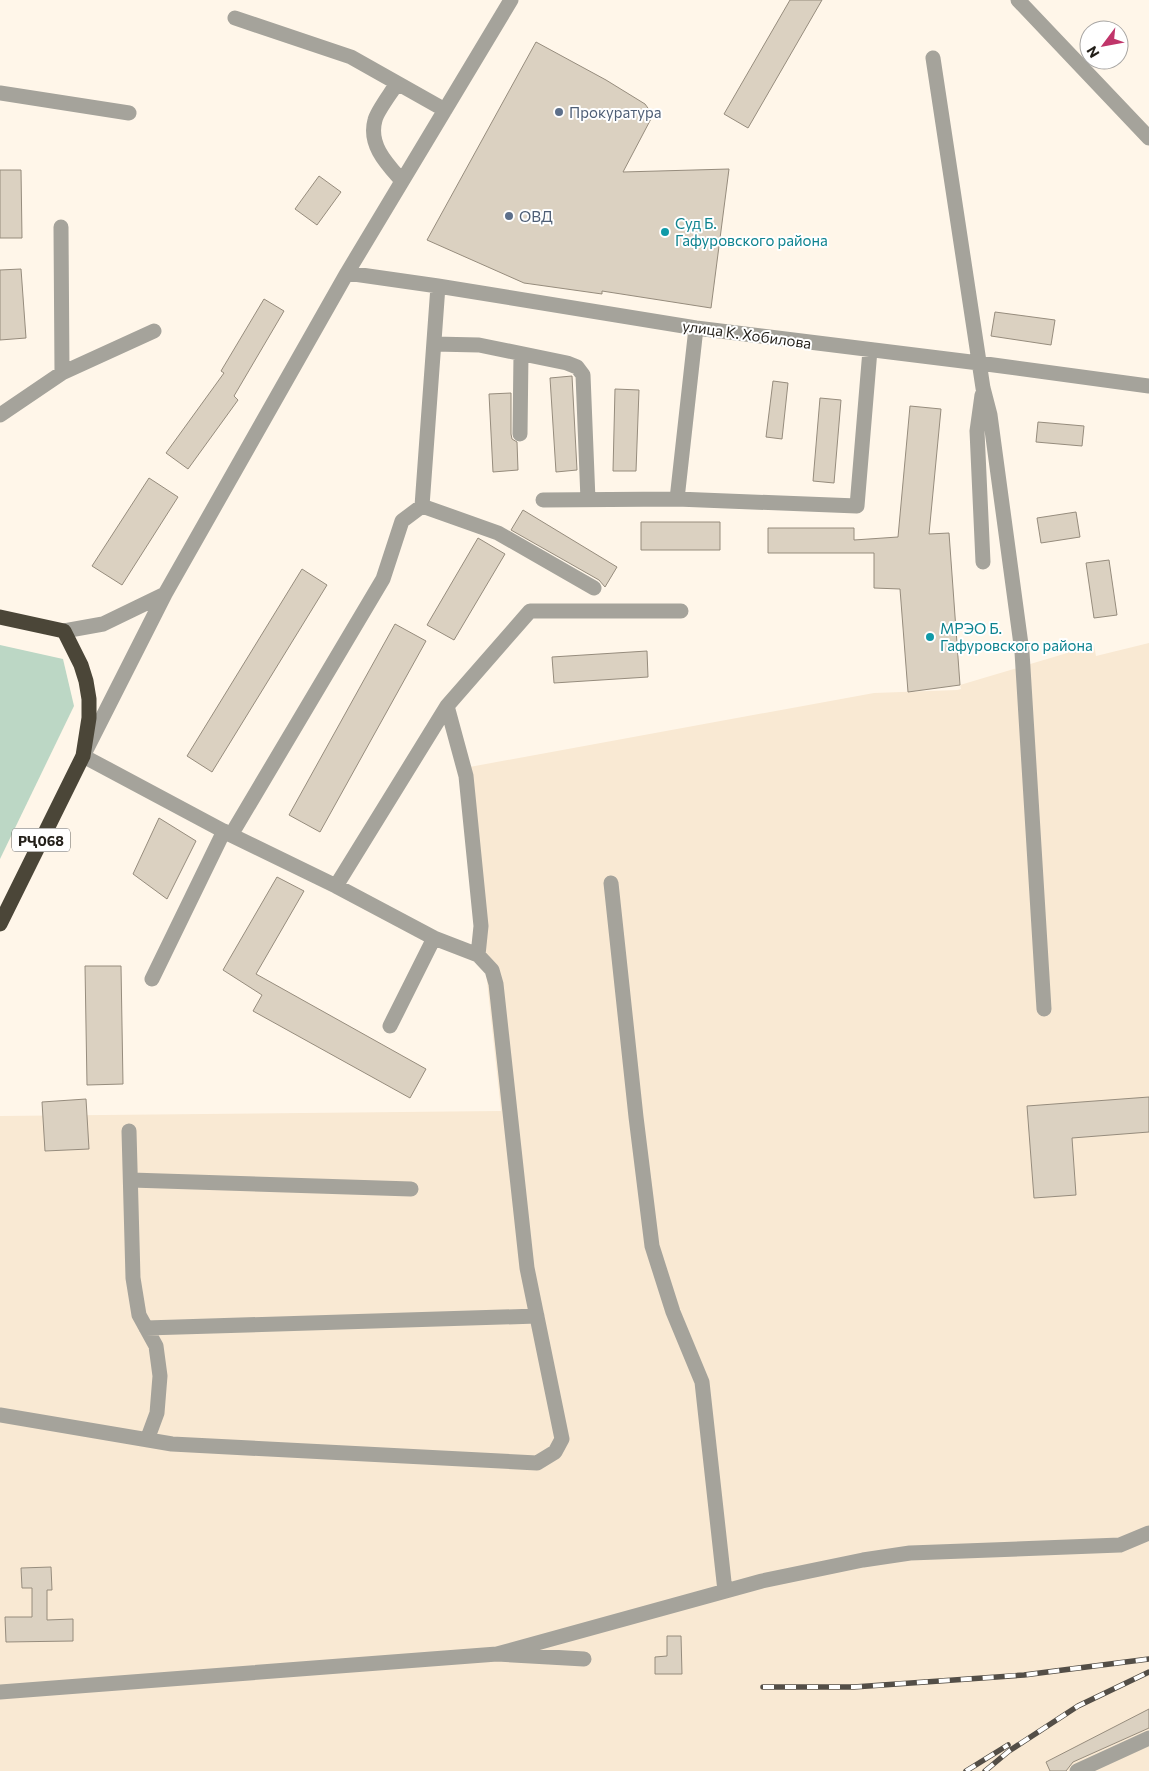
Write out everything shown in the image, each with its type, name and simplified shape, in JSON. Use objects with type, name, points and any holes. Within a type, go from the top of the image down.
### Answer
[{"type":"highway","points":[[0,617],[64,631]]},
{"type":"highway","name":"РҶ068","points":[[0,924],[83,756],[89,718],[89,699],[81,665],[64,631]]},
{"type":"street","points":[[0,1415],[172,1444],[538,1463],[555,1452],[562,1439],[527,1268],[496,984],[492,970],[478,955],[434,938],[336,886],[227,833],[83,756],[165,594],[347,274],[511,0]]},
{"type":"street","points":[[1018,0],[1149,138]]},
{"type":"street","points":[[235,18],[351,57],[445,110]]},
{"type":"street","points":[[932,58],[982,388],[990,415],[1022,652],[1044,1009]]},
{"type":"street","points":[[397,83],[375,119],[374,140],[382,158],[402,181]]},
{"type":"street","points":[[0,93],[129,113]]},
{"type":"street","points":[[61,227],[62,373]]},
{"type":"street","name":"улица К. Хобилова","points":[[347,274],[438,286],[696,328],[1149,386]]},
{"type":"street","points":[[152,979],[227,833],[383,579],[402,521],[422,506],[438,286]]},
{"type":"street","points":[[676,499],[696,328]]},
{"type":"street","points":[[0,415],[62,373],[154,331]]},
{"type":"street","points":[[434,344],[479,345],[577,366],[583,374],[588,500]]},
{"type":"street","points":[[543,500],[676,499],[858,506],[870,350]]},
{"type":"street","points":[[520,434],[521,354]]},
{"type":"street","points":[[982,388],[977,431],[983,562]]},
{"type":"street","points":[[422,506],[498,533],[594,588]]},
{"type":"street","points":[[64,631],[103,624],[165,594]]},
{"type":"street","points":[[336,886],[447,706],[530,610],[681,611]]},
{"type":"street","points":[[447,706],[466,776],[481,926],[478,955]]},
{"type":"street","points":[[611,883],[652,1246],[673,1312],[702,1382],[725,1591]]},
{"type":"street","points":[[390,1026],[434,938]]},
{"type":"street","points":[[129,1131],[133,1278],[138,1315],[156,1346],[160,1376],[157,1413],[147,1440]]},
{"type":"street","points":[[130,1180],[411,1189]]},
{"type":"street","points":[[146,1328],[537,1316]]},
{"type":"street","points":[[497,1654],[762,1581],[863,1560],[910,1553],[1120,1545],[1149,1533]]},
{"type":"street","points":[[0,1692],[497,1654],[584,1659]]},
{"type":"street","points":[[1077,1771],[1149,1738]]},
{"type":"shaded area","points":[[1149,643],[1149,1771],[0,1771],[0,1116],[501,1111],[464,768],[874,693],[957,690],[961,689],[960,685],[1094,645],[1096,656]]},
{"type":"green space","points":[[0,645],[63,659],[74,706],[0,859]]},
{"type":"building","points":[[790,0],[822,0],[748,128],[724,114]]},
{"type":"building","points":[[536,42],[606,80],[645,104],[653,115],[623,172],[729,169],[711,308],[602,291],[602,294],[524,283],[427,240]]},
{"type":"building","points":[[0,170],[21,170],[22,238],[0,238]]},
{"type":"building","points":[[319,176],[341,192],[317,225],[295,209]]},
{"type":"building","points":[[21,269],[26,338],[0,340],[0,270]]},
{"type":"building","points":[[264,299],[284,311],[234,396],[238,400],[188,469],[166,453],[224,373],[221,371]]},
{"type":"building","points":[[995,312],[1055,320],[1051,345],[991,336]]},
{"type":"building","points":[[572,376],[577,470],[556,472],[550,378]]},
{"type":"building","points":[[773,381],[788,383],[782,439],[766,437]]},
{"type":"building","points":[[615,389],[639,390],[636,471],[613,471]]},
{"type":"building","points":[[511,393],[511,434],[512,439],[517,442],[518,470],[493,472],[489,394]]},
{"type":"building","points":[[820,398],[841,400],[834,483],[813,481]]},
{"type":"building","points":[[910,406],[941,409],[929,534],[949,533],[960,685],[908,692],[900,589],[874,588],[874,553],[768,553],[768,528],[854,528],[854,540],[898,537]]},
{"type":"building","points":[[1038,422],[1084,426],[1082,446],[1036,442]]},
{"type":"building","points":[[149,478],[178,497],[122,585],[92,566]]},
{"type":"building","points":[[523,510],[617,567],[605,587],[599,580],[511,530]]},
{"type":"building","points":[[1076,512],[1080,537],[1041,543],[1037,518]]},
{"type":"building","points":[[641,522],[720,522],[720,550],[641,550]]},
{"type":"building","points":[[478,538],[505,554],[454,640],[427,625]]},
{"type":"building","points":[[1109,560],[1117,615],[1094,618],[1086,563]]},
{"type":"building","points":[[302,569],[327,585],[212,772],[187,756]]},
{"type":"building","points":[[395,624],[426,641],[320,832],[289,815]]},
{"type":"building","points":[[647,651],[648,677],[554,683],[552,657]]},
{"type":"building","points":[[159,818],[196,841],[167,899],[133,874]]},
{"type":"building","points":[[277,877],[304,891],[256,974],[426,1069],[410,1098],[253,1011],[262,995],[223,970]]},
{"type":"building","points":[[85,966],[121,966],[123,1084],[87,1085]]},
{"type":"building","points":[[1149,1097],[1149,1132],[1072,1138],[1076,1195],[1034,1198],[1027,1106]]},
{"type":"building","points":[[86,1099],[89,1149],[45,1151],[42,1102]]},
{"type":"building","points":[[51,1567],[52,1590],[47,1590],[47,1620],[73,1619],[73,1641],[6,1642],[5,1617],[32,1617],[32,1588],[22,1588],[21,1568]]},
{"type":"building","points":[[667,1636],[681,1636],[682,1674],[655,1674],[655,1657],[667,1656]]},
{"type":"building","points":[[1149,1709],[1149,1728],[1073,1762],[1066,1771],[1050,1771],[1046,1762]]},
{"type":"railway","points":[[763,1687],[854,1687],[1024,1675],[1149,1659]]},
{"type":"railway","points":[[985,1771],[1009,1751],[1078,1706],[1149,1672]]},
{"type":"railway","points":[[966,1771],[1008,1745]]},
{"type":"place","name":"Прокуратура","points":[[559,112]]},
{"type":"place","name":"ОВД","points":[[509,216]]},
{"type":"place","name":"Суд Б. Гафуровского района","points":[[665,232]]},
{"type":"place","name":"МРЭО Б. Гафуровского района","points":[[930,637]]}]
